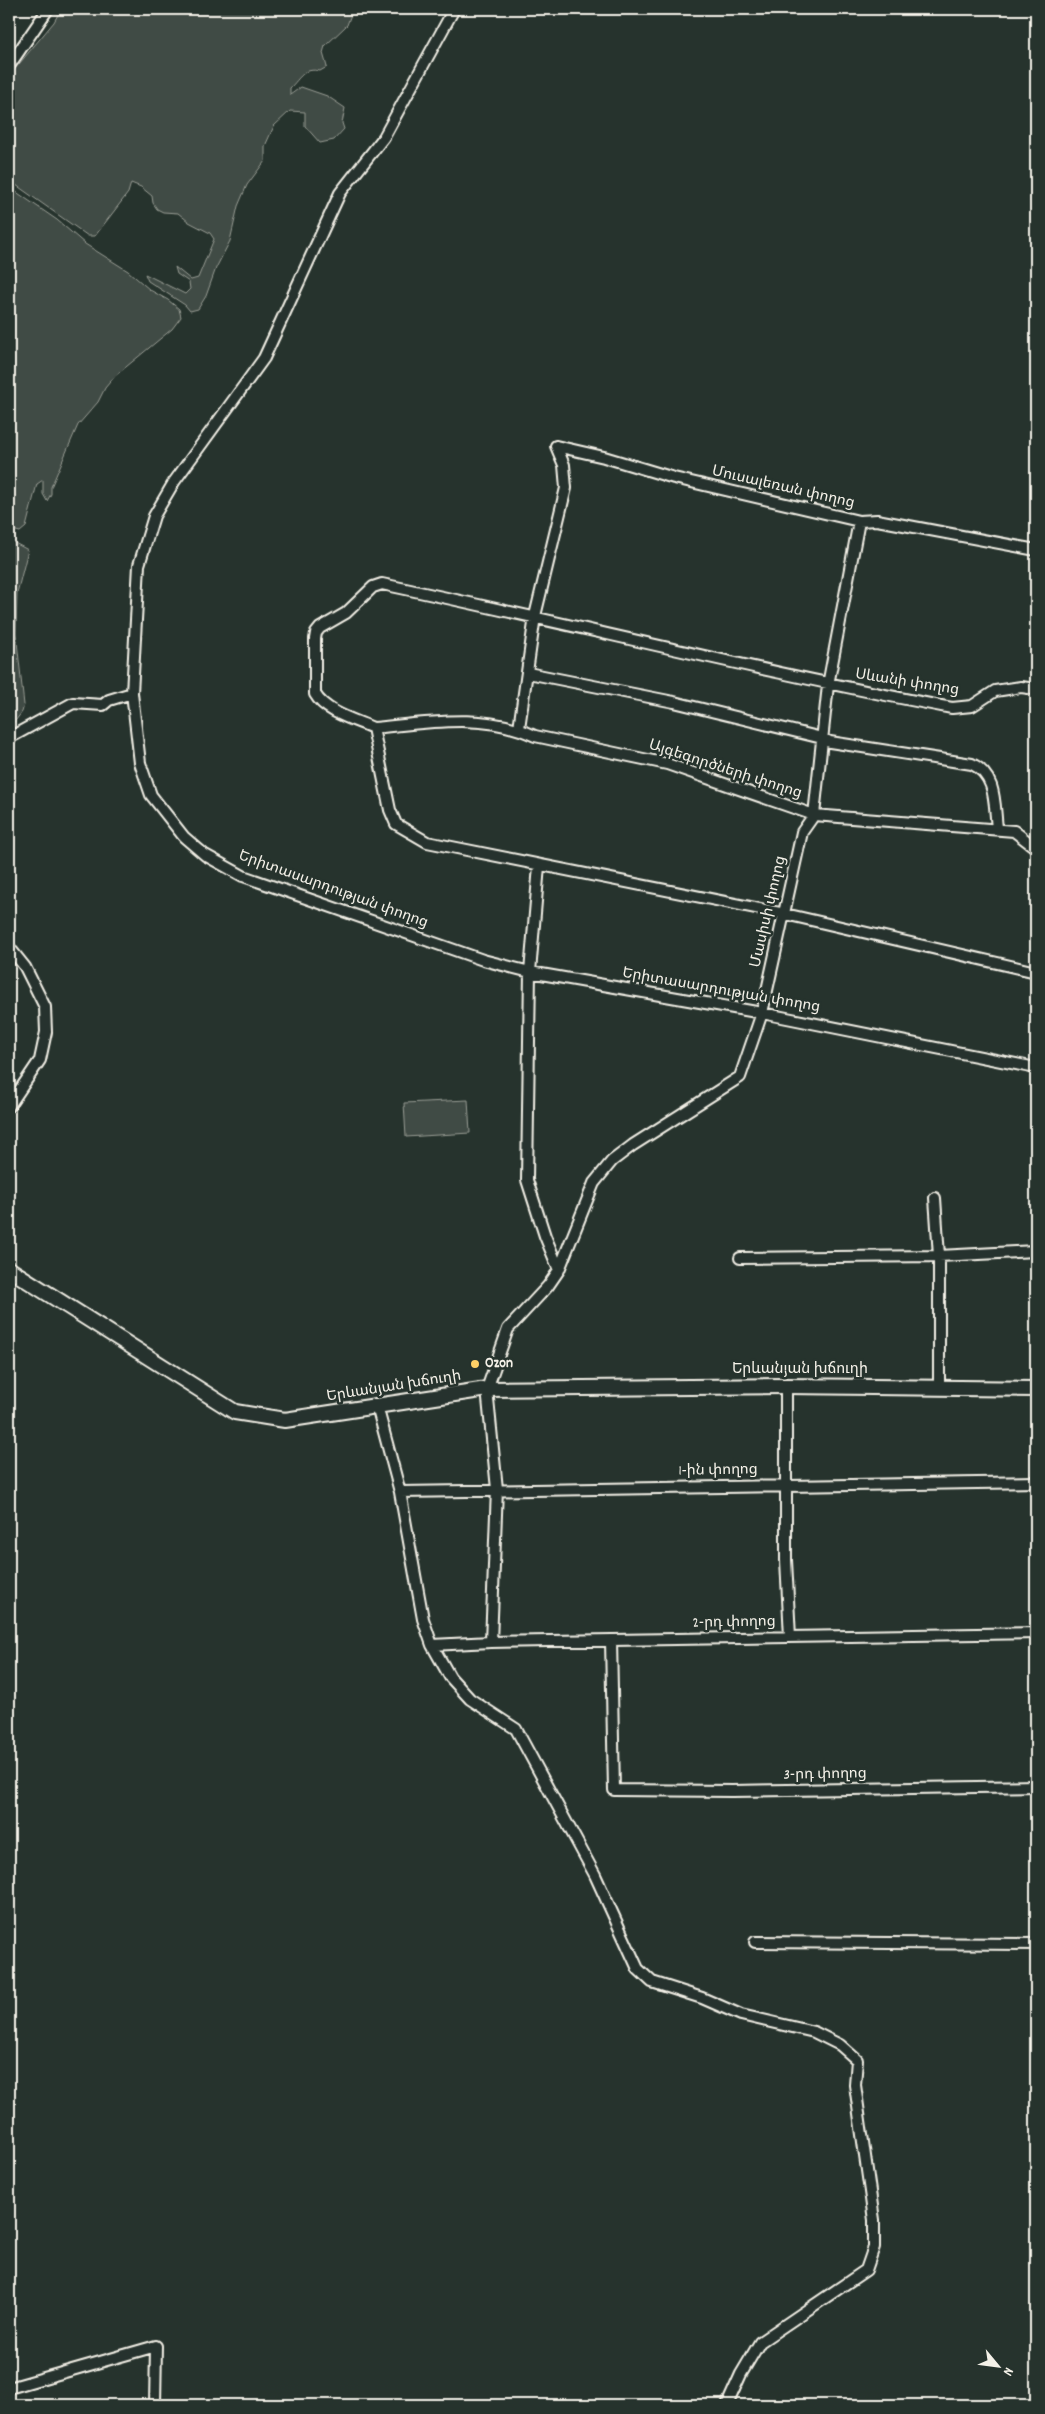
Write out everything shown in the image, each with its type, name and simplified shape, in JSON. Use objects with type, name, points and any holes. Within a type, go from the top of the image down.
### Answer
[{"type":"main road","name":"Երևանյան խճուղի","points":[[9,1269],[235,1412],[284,1420],[487,1388],[786,1386],[1036,1389]]},
{"type":"street","points":[[9,66],[48,9]]},
{"type":"street","name":"Երիտասարդության փողոց","points":[[454,9],[384,137],[340,193],[264,358],[174,482],[154,516],[139,565],[132,693],[140,763],[151,795],[184,837],[206,855],[243,876],[483,960],[530,972],[762,1013],[1036,1068]]},
{"type":"street","name":"Մուսալեռան փողոց","points":[[535,616],[566,488],[564,465],[556,446],[604,457],[674,478],[859,520],[877,520],[1036,550]]},
{"type":"street","name":"Մասիսի փողոց","points":[[487,1388],[508,1329],[548,1286],[559,1270],[594,1183],[612,1161],[633,1145],[740,1077],[762,1013],[802,832],[814,815],[828,685],[859,520]]},
{"type":"street","name":"Սևանի փողոց","points":[[373,728],[327,707],[319,701],[315,694],[316,633],[320,628],[346,613],[373,587],[382,584],[535,616],[828,685],[952,708],[972,706],[995,691],[1020,687],[1036,689]]},
{"type":"street","points":[[519,728],[535,616]]},
{"type":"street","points":[[528,673],[674,702],[822,738],[830,742],[972,764],[980,768],[992,784],[997,828]]},
{"type":"street","points":[[9,738],[73,703],[104,705],[109,700],[132,693]]},
{"type":"street","name":"Այգեգործների փողոց","points":[[373,728],[470,720],[519,728],[535,736],[668,764],[814,815],[997,828],[1014,831],[1036,848]]},
{"type":"street","points":[[373,728],[390,810],[396,824],[427,842],[785,914],[1036,972]]},
{"type":"street","points":[[539,866],[530,972],[527,1180],[545,1236],[559,1270]]},
{"type":"street","points":[[9,946],[25,967],[45,1007],[46,1032],[40,1060],[9,1106]]},
{"type":"street","points":[[935,1198],[939,1256],[938,1387]]},
{"type":"street","points":[[740,1258],[939,1256],[1036,1250]]},
{"type":"street","points":[[786,1386],[785,1484],[790,1637]]},
{"type":"street","points":[[487,1388],[497,1489],[491,1642]]},
{"type":"street","points":[[377,1406],[400,1492],[423,1619],[432,1645],[450,1676],[470,1698],[516,1730],[595,1875],[638,1969],[652,1982],[702,1998],[741,2015],[814,2032],[840,2045],[857,2060],[855,2085],[874,2220],[874,2247],[866,2270],[760,2342],[740,2374],[727,2405]]},
{"type":"street","name":"1-ին փողոց","points":[[400,1492],[785,1484],[1036,1482]]},
{"type":"street","name":"2-րդ փողոց","points":[[432,1645],[491,1642],[1036,1633]]},
{"type":"street","name":"3-րդ փողոց","points":[[611,1640],[614,1790],[732,1791],[1036,1786]]},
{"type":"street","points":[[755,1942],[1036,1944]]},
{"type":"street","points":[[9,2388],[156,2346],[155,2405]]},
{"type":"shaded area","points":[[61,9],[353,9],[347,25],[325,46],[323,53],[327,67],[320,71],[306,72],[290,88],[290,95],[301,87],[327,96],[345,108],[342,123],[344,129],[334,140],[320,143],[305,126],[305,112],[290,111],[274,126],[265,146],[265,161],[247,185],[238,206],[230,241],[216,268],[206,296],[198,309],[190,311],[185,305],[148,281],[145,274],[185,294],[190,289],[189,282],[177,274],[175,267],[191,280],[198,278],[214,239],[210,233],[189,222],[178,213],[163,212],[157,209],[153,203],[152,196],[141,187],[131,183],[128,193],[95,236],[88,236],[9,180],[9,76],[54,22]]},
{"type":"shaded area","points":[[9,187],[57,220],[85,244],[128,271],[150,290],[168,300],[179,309],[181,317],[172,329],[115,376],[105,388],[98,402],[78,425],[51,487],[51,494],[47,501],[43,494],[43,480],[37,484],[26,527],[20,532],[9,529]]},
{"type":"shaded area","points":[[9,540],[28,550],[17,593],[16,633],[24,705],[22,712],[9,729]]},
{"type":"shaded area","points":[[468,1100],[470,1133],[406,1137],[404,1103]]},
{"type":"place","name":"Ozon","points":[[475,1364]]}]
